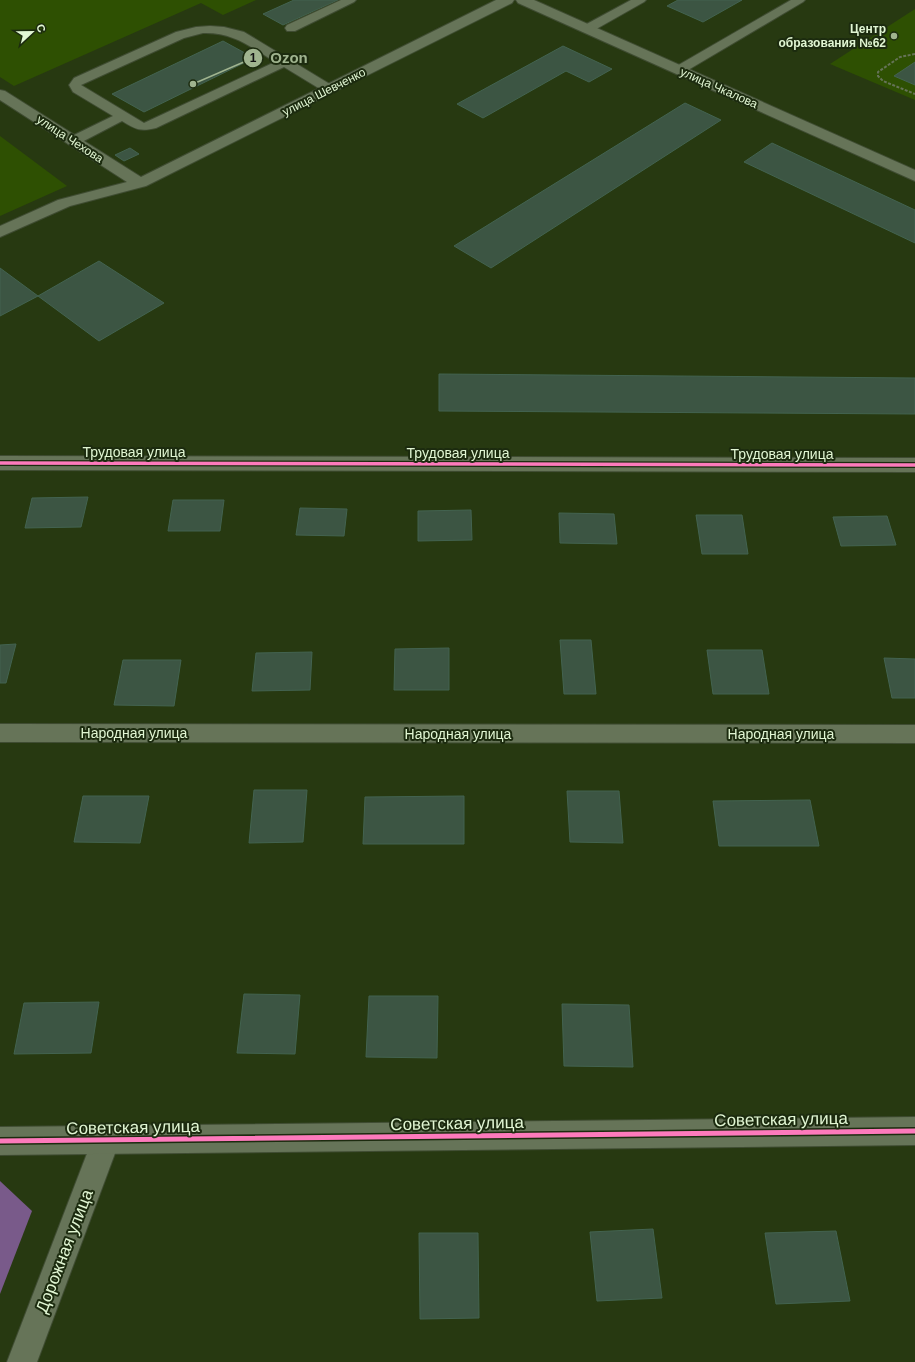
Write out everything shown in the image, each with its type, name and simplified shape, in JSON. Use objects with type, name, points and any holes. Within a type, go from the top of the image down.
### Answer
[{"type":"street","name":"улица Шевченко","points":[[0,232],[64,203],[140,184],[507,0]]},
{"type":"street","name":"улица Чкалова","points":[[523,0],[915,176]]},
{"type":"street","name":"улица Чехова","points":[[0,94],[140,184]]},
{"type":"street","name":"Трудовая улица","points":[[0,463],[915,465]]},
{"type":"street","name":"Народная улица","points":[[0,733],[915,734]]},
{"type":"street","name":"Советская улица","points":[[0,1141],[915,1131]]},
{"type":"street","name":"Дорожная улица","points":[[22,1362],[106,1140]]},
{"type":"lane","points":[[291,28],[350,0]]},
{"type":"lane","points":[[587,29],[640,0]]},
{"type":"lane","points":[[679,70],[799,0]]},
{"type":"lane","points":[[284,62],[144,127],[137,125],[77,89],[75,85],[78,81],[180,35],[194,30],[210,28],[226,30],[240,35],[329,89]]},
{"type":"lane","points":[[73,140],[122,116]]},
{"type":"path","points":[[915,54],[902,56],[878,72],[878,76],[883,81],[915,94]]},
{"type":"shaded area","points":[[0,0],[256,0],[223,15],[201,3],[14,86],[0,77]]},
{"type":"shaded area","name":"Центр образования №62","points":[[915,9],[915,100],[830,64]]},
{"type":"shaded area","points":[[0,136],[67,186],[0,216]]},
{"type":"shaded area","points":[[0,1181],[32,1211],[0,1294]]},
{"type":"building","points":[[294,0],[338,0],[283,25],[263,14]]},
{"type":"building","points":[[678,0],[742,0],[703,22],[667,6]]},
{"type":"building","points":[[223,41],[254,58],[144,112],[112,94]]},
{"type":"building","points":[[563,46],[612,69],[589,82],[566,71],[483,118],[457,104]]},
{"type":"building","points":[[915,62],[915,85],[894,76]]},
{"type":"building","points":[[685,103],[721,120],[491,268],[454,246]]},
{"type":"building","points":[[772,143],[915,210],[915,243],[744,162]]},
{"type":"building","points":[[130,148],[139,154],[124,161],[115,155]]},
{"type":"building","points":[[99,261],[164,303],[99,341],[38,296]]},
{"type":"building","points":[[0,268],[38,296],[0,316]]},
{"type":"building","points":[[439,374],[915,378],[915,414],[439,411]]},
{"type":"building","points":[[88,497],[81,527],[25,528],[32,498]]},
{"type":"building","points":[[173,500],[224,500],[220,531],[168,531]]},
{"type":"building","points":[[300,508],[347,509],[344,536],[296,535]]},
{"type":"building","points":[[471,510],[472,540],[418,541],[418,511]]},
{"type":"building","points":[[559,513],[614,514],[617,544],[560,543]]},
{"type":"building","points":[[696,515],[742,515],[748,554],[702,554]]},
{"type":"building","points":[[887,516],[896,545],[841,546],[833,517]]},
{"type":"building","points":[[560,640],[591,640],[596,694],[564,694]]},
{"type":"building","points":[[16,644],[6,683],[0,683],[0,645]]},
{"type":"building","points":[[449,648],[449,690],[394,690],[395,649]]},
{"type":"building","points":[[707,650],[762,650],[769,694],[713,694]]},
{"type":"building","points":[[312,652],[310,690],[252,691],[256,653]]},
{"type":"building","points":[[884,658],[915,659],[915,698],[892,698]]},
{"type":"building","points":[[123,660],[181,660],[174,706],[114,705]]},
{"type":"building","points":[[254,790],[307,790],[303,842],[249,843]]},
{"type":"building","points":[[567,791],[619,791],[623,843],[570,842]]},
{"type":"building","points":[[83,796],[149,796],[140,843],[74,842]]},
{"type":"building","points":[[464,796],[464,844],[363,844],[365,797]]},
{"type":"building","points":[[810,800],[819,846],[719,846],[713,801]]},
{"type":"building","points":[[244,994],[300,995],[295,1054],[237,1053]]},
{"type":"building","points":[[369,996],[438,996],[437,1058],[366,1057]]},
{"type":"building","points":[[99,1002],[91,1053],[14,1054],[24,1003]]},
{"type":"building","points":[[562,1004],[629,1005],[633,1067],[564,1066]]},
{"type":"building","points":[[653,1229],[662,1298],[597,1301],[590,1232]]},
{"type":"building","points":[[836,1231],[850,1301],[776,1304],[765,1233]]},
{"type":"building","points":[[419,1233],[478,1233],[479,1318],[420,1319]]},
{"type":"cycle path","points":[[0,463],[915,465]]},
{"type":"cycle path","points":[[0,1141],[915,1131]]},
{"type":"place","name":"Центр образования №62","points":[[894,36]]},
{"type":"place","name":"Ozon","points":[[193,84]]}]
